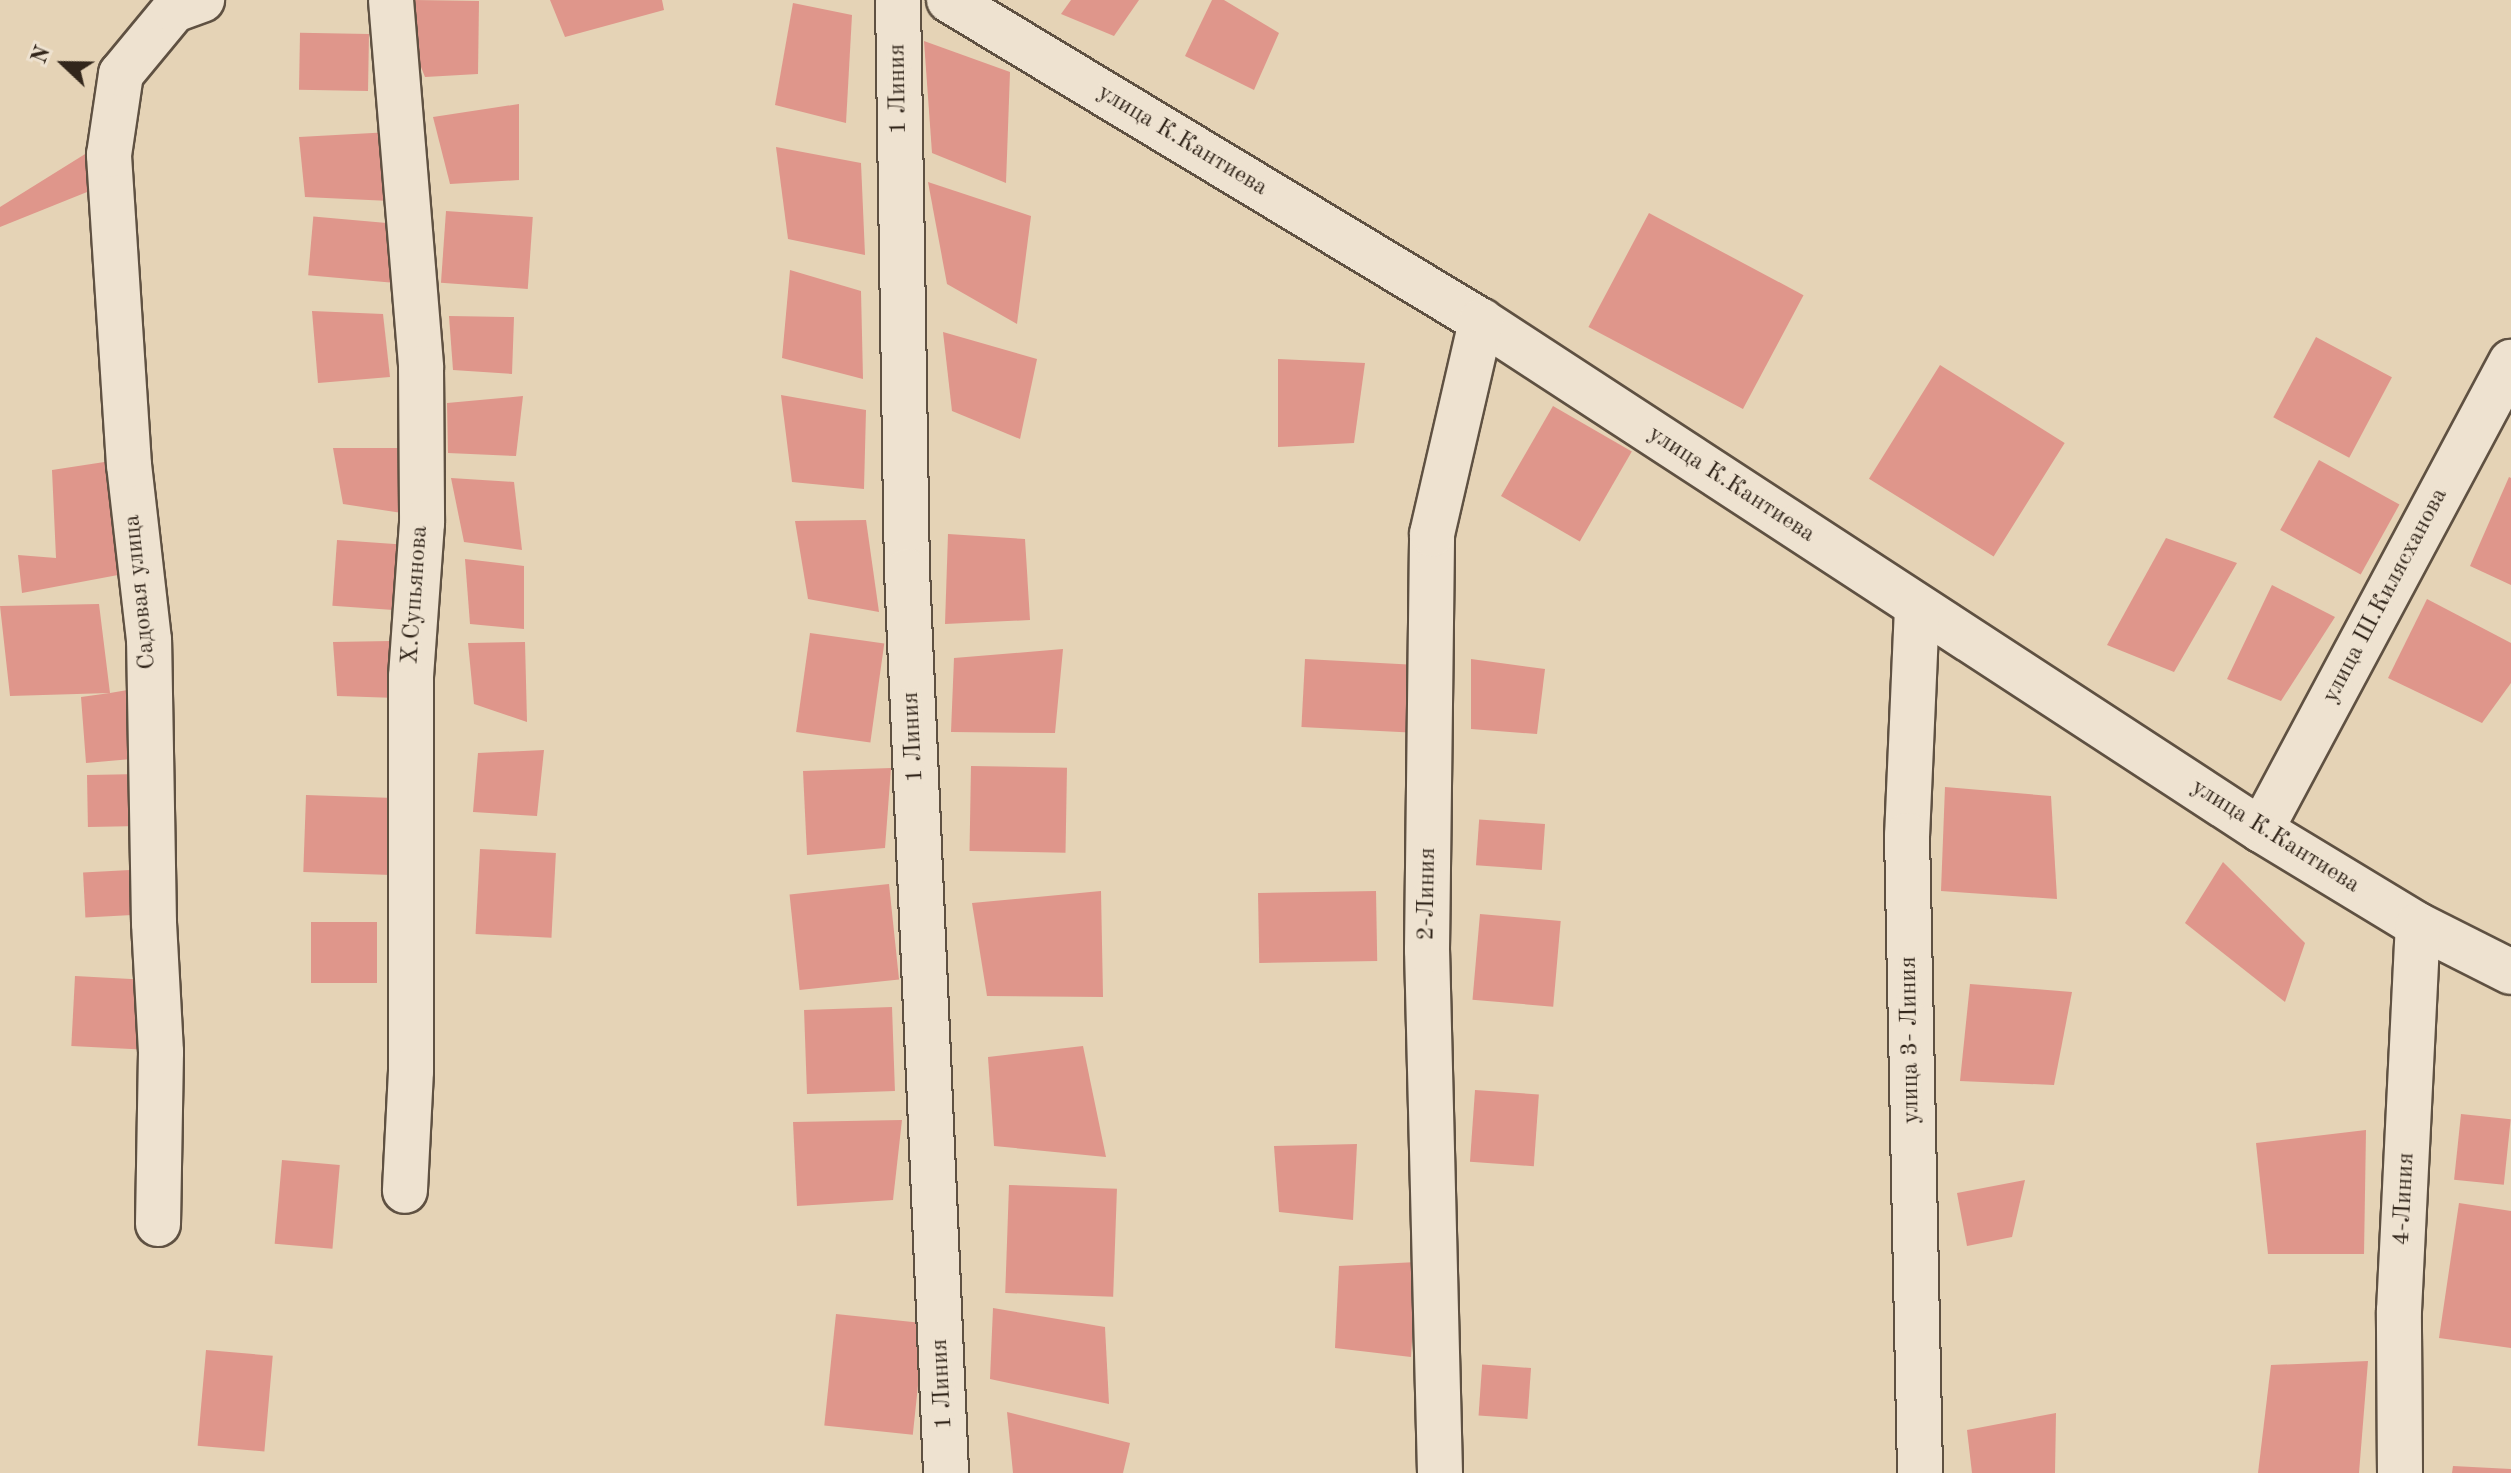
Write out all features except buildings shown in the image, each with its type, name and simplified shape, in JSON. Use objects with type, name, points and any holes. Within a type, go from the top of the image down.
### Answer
[{"type":"street","name":"Садовая улица","points":[[158,1224],[161,1052],[154,923],[149,640],[129,465],[109,155],[121,74],[174,10],[202,0]]},
{"type":"street","name":"Х.Супьянова","points":[[391,0],[421,383],[422,523],[411,677],[411,1071],[405,1191]]},
{"type":"street","name":"1 Линия","points":[[898,0],[907,571],[946,1473]]},
{"type":"street","name":"улица К.Кантиева","points":[[949,0],[1481,321],[2261,830],[2418,925],[2511,972]]},
{"type":"street","name":"2-Линия","points":[[1440,1473],[1427,950],[1432,534],[1481,321]]},
{"type":"street","name":"улица Ш.Килясханова","points":[[2261,830],[2511,362]]},
{"type":"street","name":"улица 3- Линия","points":[[1917,608],[1907,835],[1920,1473]]},
{"type":"street","name":"4-Линия","points":[[2400,1473],[2399,1311],[2418,925]]}]
